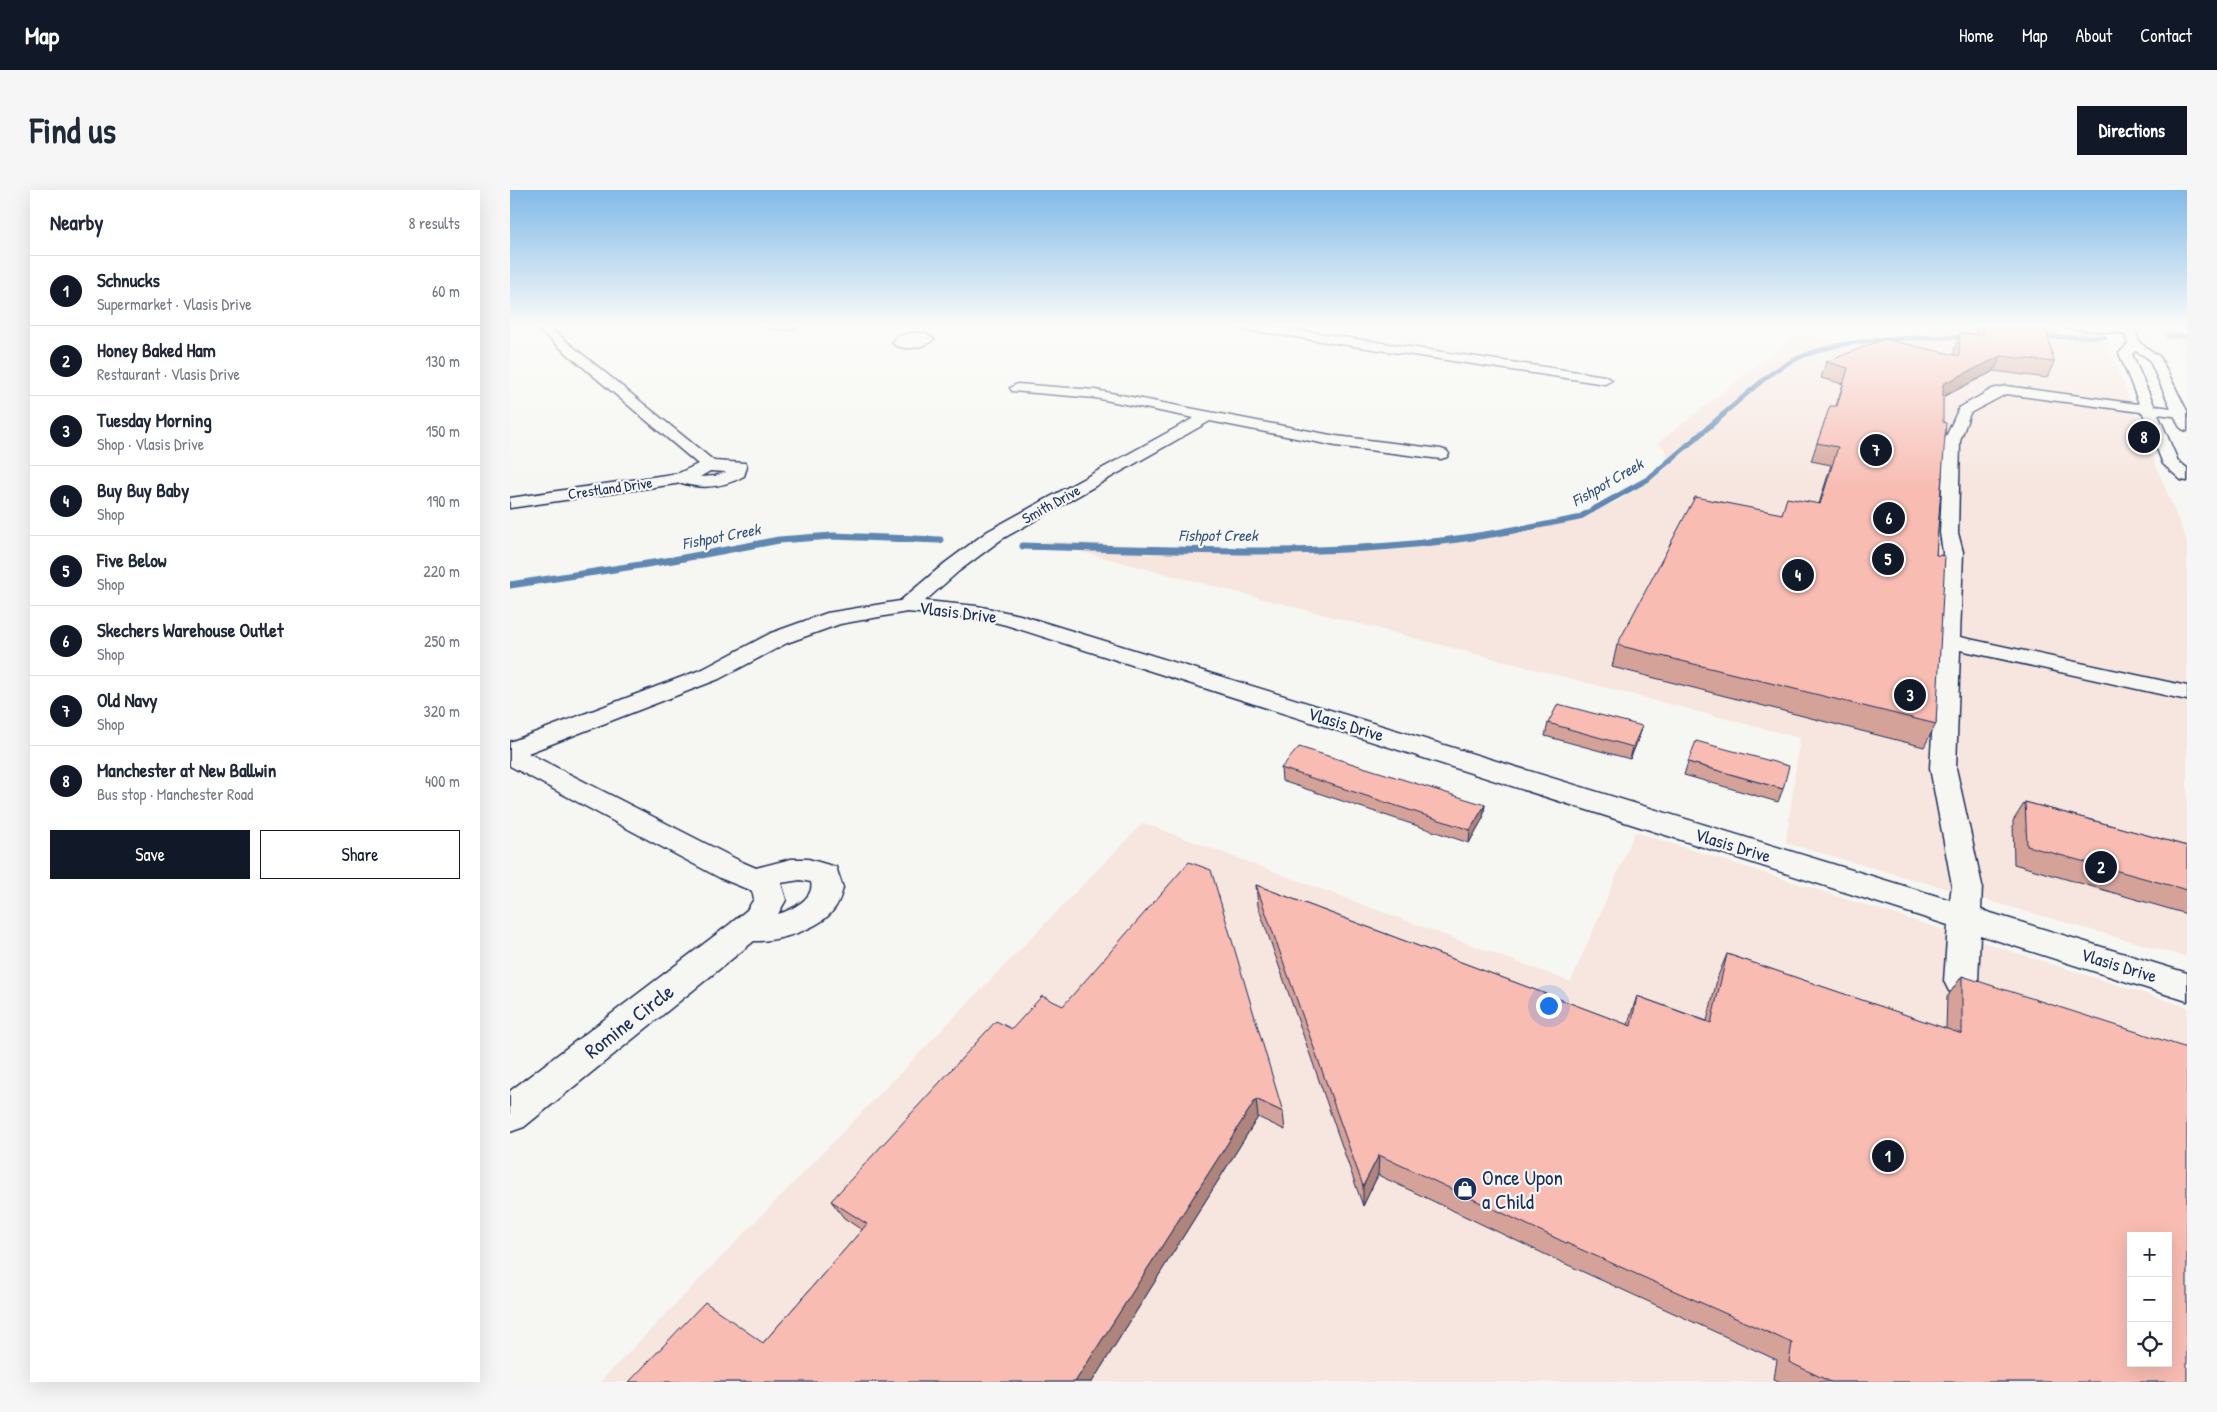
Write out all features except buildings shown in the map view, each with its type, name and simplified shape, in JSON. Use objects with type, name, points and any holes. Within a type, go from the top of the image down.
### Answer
[{"type":"main road","points":[[606,380],[708,464],[707,466],[739,467],[738,472],[728,478],[707,483],[692,482],[682,478]]},
{"type":"main road","points":[[2136,380],[2171,464],[2187,476]]},
{"type":"main road","points":[[2165,380],[2185,418]]},
{"type":"main road","points":[[1017,388],[1095,394],[1336,441],[1441,454]]},
{"type":"main road","points":[[1961,981],[1967,885],[1943,768],[1953,552],[1949,533],[1952,441],[1964,411],[1997,392],[2006,390],[2148,409],[2185,418]]},
{"type":"main road","name":"Smith Drive","points":[[907,606],[970,552],[995,536],[1206,417]]},
{"type":"main road","name":"Crestland Drive","points":[[510,503],[682,478],[698,472],[707,466]]},
{"type":"main road","name":"Vlasis Drive","points":[[510,751],[711,674],[780,638],[835,618],[907,606],[977,612],[1012,620],[2187,987]]},
{"type":"main road","points":[[1949,641],[2187,694]]},
{"type":"main road","points":[[510,755],[731,870],[757,879],[795,869],[812,868],[825,875],[828,888],[822,903],[796,921],[769,929],[748,928]]},
{"type":"main road","name":"Romine Circle","points":[[510,1114],[758,919],[770,900],[766,884],[757,879]]},
{"type":"shaded area","points":[[1739,380],[2121,380],[2187,542],[2187,957],[1786,843],[1800,738],[1040,541],[1326,554],[1466,542],[1563,523],[1617,502],[1667,468],[1665,449],[1658,443]]},
{"type":"shaded area","points":[[1143,823],[1571,982],[1635,832],[2187,1007],[2187,1382],[600,1382]]},
{"type":"waterway","name":"Fishpot Creek","points":[[1722,415],[1763,380]]},
{"type":"waterway","name":"Fishpot Creek","points":[[1512,531],[1578,518],[1648,479],[1724,414]]},
{"type":"waterway","name":"Fishpot Creek","points":[[1023,546],[1209,551],[1334,549],[1396,546],[1458,539],[1519,529]]},
{"type":"waterway","name":"Fishpot Creek","points":[[510,585],[673,560],[779,540],[832,536],[940,540]]},
{"type":"place","name":"Manchester at New Ballwin","points":[[2144,437]]},
{"type":"place","name":"Old Navy","points":[[1876,450]]},
{"type":"place","name":"Skechers Warehouse Outlet","points":[[1889,518]]},
{"type":"place","name":"Five Below","points":[[1888,559]]},
{"type":"place","name":"Buy Buy Baby","points":[[1798,575]]},
{"type":"place","name":"Tuesday Morning","points":[[1910,695]]},
{"type":"place","name":"Honey Baked Ham","points":[[2101,867]]},
{"type":"place","name":"Schnucks","points":[[1888,1156]]},
{"type":"place","name":"Once Upon a Child","points":[[1465,1189]]}]
